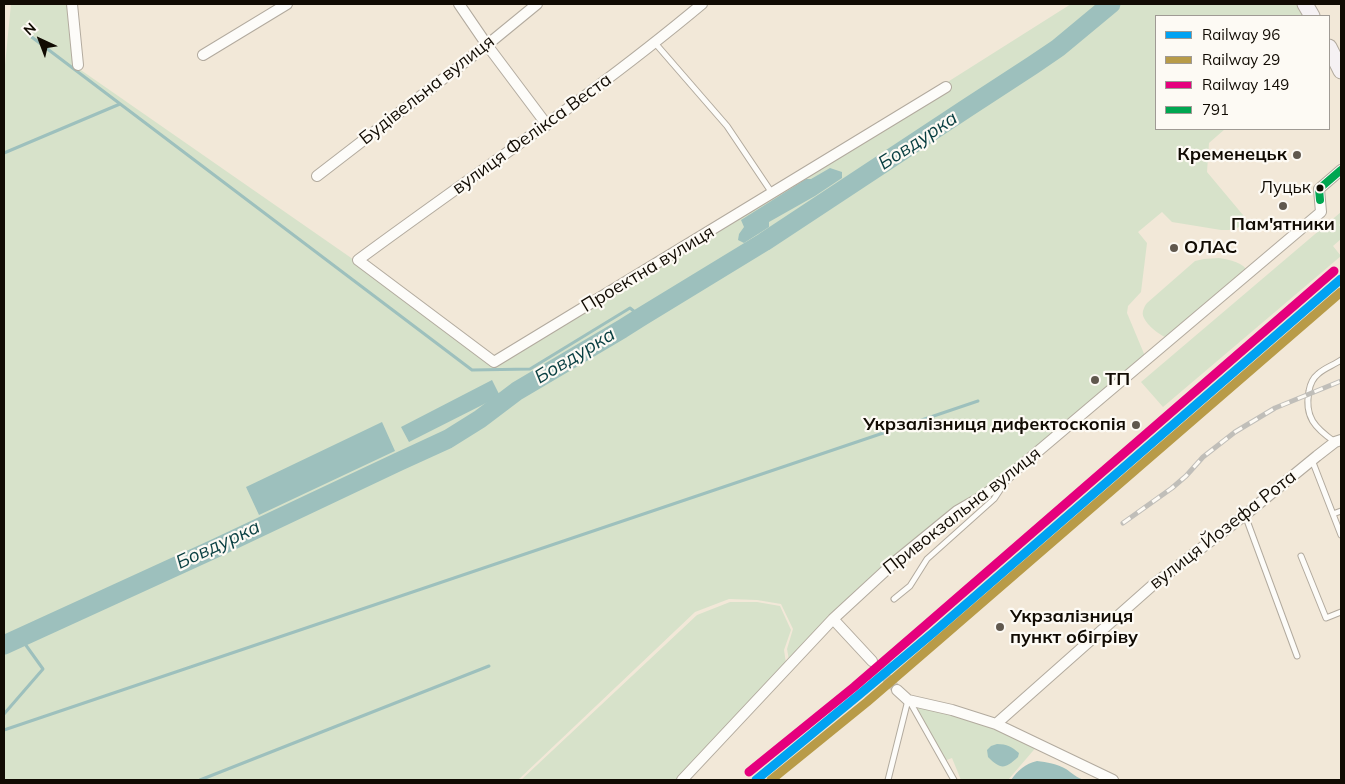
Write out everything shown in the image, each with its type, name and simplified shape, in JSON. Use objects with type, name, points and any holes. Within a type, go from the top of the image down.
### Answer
[{"type":"main road","points":[[1305,4],[1311,15]]},
{"type":"main road","points":[[1330,49],[1341,71]]},
{"type":"street","points":[[72,4],[78,65]]},
{"type":"street","points":[[202,55],[287,4]]},
{"type":"street","points":[[459,4],[547,125]]},
{"type":"street","name":"Будівельна вулиця","points":[[317,176],[487,45],[536,4]]},
{"type":"street","name":"вулиця Фелікса Веста","points":[[358,260],[547,125],[655,43],[702,4]]},
{"type":"street","name":"Проектна вулиця","points":[[358,260],[494,362],[946,87]]},
{"type":"street","name":"Привокзальна вулиця","points":[[682,780],[833,619],[897,560],[957,511],[983,496],[1003,481],[1321,212],[1319,189],[1341,170]]},
{"type":"street","name":"вулиця Йозефа Рота","points":[[996,724],[1154,584],[1338,441]]},
{"type":"street","points":[[833,619],[872,661]]},
{"type":"street","points":[[897,690],[908,700],[952,710],[996,724],[1113,780]]},
{"type":"lane","points":[[655,43],[727,126],[772,193]]},
{"type":"lane","points":[[1338,441],[1322,433],[1312,422],[1308,411],[1307,398],[1310,384],[1317,374],[1341,360]]},
{"type":"lane","points":[[1312,460],[1341,535]]},
{"type":"lane","points":[[894,599],[910,586],[927,559],[994,499],[1003,481]]},
{"type":"lane","points":[[1333,514],[1341,511]]},
{"type":"lane","points":[[1244,515],[1297,656]]},
{"type":"lane","points":[[1301,556],[1326,618],[1341,612]]},
{"type":"lane","points":[[888,780],[908,700]]},
{"type":"lane","points":[[908,700],[954,780]]},
{"type":"green space","points":[[11,4],[69,4],[75,66],[357,262],[495,364],[951,90],[946,83],[1071,4],[1296,4],[1302,15],[1155,15],[1155,130],[1224,130],[1209,143],[1207,172],[1248,221],[1237,228],[1221,230],[1172,222],[1162,212],[1138,232],[1147,243],[1141,292],[1128,306],[1127,313],[1145,356],[981,494],[789,660],[787,649],[793,629],[781,604],[757,600],[729,599],[695,612],[518,780],[4,780],[4,75]]},
{"type":"green space","points":[[1341,212],[1341,223],[1339,225],[1341,227],[1341,239],[1333,246],[1341,256],[1163,407],[1141,382]]},
{"type":"green space","points":[[1219,258],[1240,264],[1249,273],[1169,338],[1151,327],[1143,316],[1147,303],[1195,261]]},
{"type":"green space","points":[[730,602],[757,602],[780,606],[791,630],[784,650],[786,663],[676,780],[521,780],[697,615]]},
{"type":"green space","points":[[908,700],[952,710],[1038,745],[1008,780],[961,780],[952,758],[944,761]]},
{"type":"water","points":[[830,168],[842,172],[842,178],[769,222],[769,227],[744,243],[738,240],[739,234],[744,227],[741,220],[806,179],[811,179]]},
{"type":"water","points":[[492,380],[500,396],[409,442],[401,427]]},
{"type":"water","points":[[382,422],[395,451],[259,515],[246,487]]},
{"type":"water","points":[[997,744],[1012,748],[1019,753],[1018,757],[1006,766],[996,764],[988,757],[987,750]]},
{"type":"water","points":[[1037,761],[1059,766],[1084,780],[1011,780],[1022,768]]},
{"type":"waterway","name":"Бовдурка","points":[[4,645],[448,439],[480,419],[517,391],[764,242],[1058,48],[1111,4]]},
{"type":"waterway","points":[[29,35],[472,370],[530,369],[630,308],[641,317]]},
{"type":"waterway","points":[[4,153],[120,104]]},
{"type":"waterway","points":[[4,730],[978,401]]},
{"type":"waterway","points":[[4,714],[43,669],[20,637]]},
{"type":"waterway","points":[[200,780],[489,666]]},
{"type":"tunnel","points":[[872,661],[897,690]]},
{"type":"railway","points":[[1123,523],[1172,488],[1203,457],[1235,432],[1275,408],[1341,381]]},
{"type":"railway","points":[[869,677],[888,661]]},
{"type":"rail line","name":"149","points":[[749,772],[854,687],[1334,271]]},
{"type":"rail line","name":"96","points":[[756,780],[934,632],[1341,279]]},
{"type":"rail line","name":"29","points":[[771,780],[867,702],[1341,292]]},
{"type":"transit line","name":"791","points":[[1320,200],[1319,189],[1341,170]]},
{"type":"place","name":"Кременецьк","points":[[1297,155]]},
{"type":"place","name":"Луцьк","points":[[1320,188]]},
{"type":"place","name":"Пам'ятники","points":[[1283,206]]},
{"type":"place","name":"ОЛАС","points":[[1174,248]]},
{"type":"place","name":"ТП","points":[[1095,380]]},
{"type":"place","name":"Укрзалізниця дифектоскопія","points":[[1136,425]]},
{"type":"place","name":"Укрзалізниця пункт обігріву","points":[[1000,627]]}]
